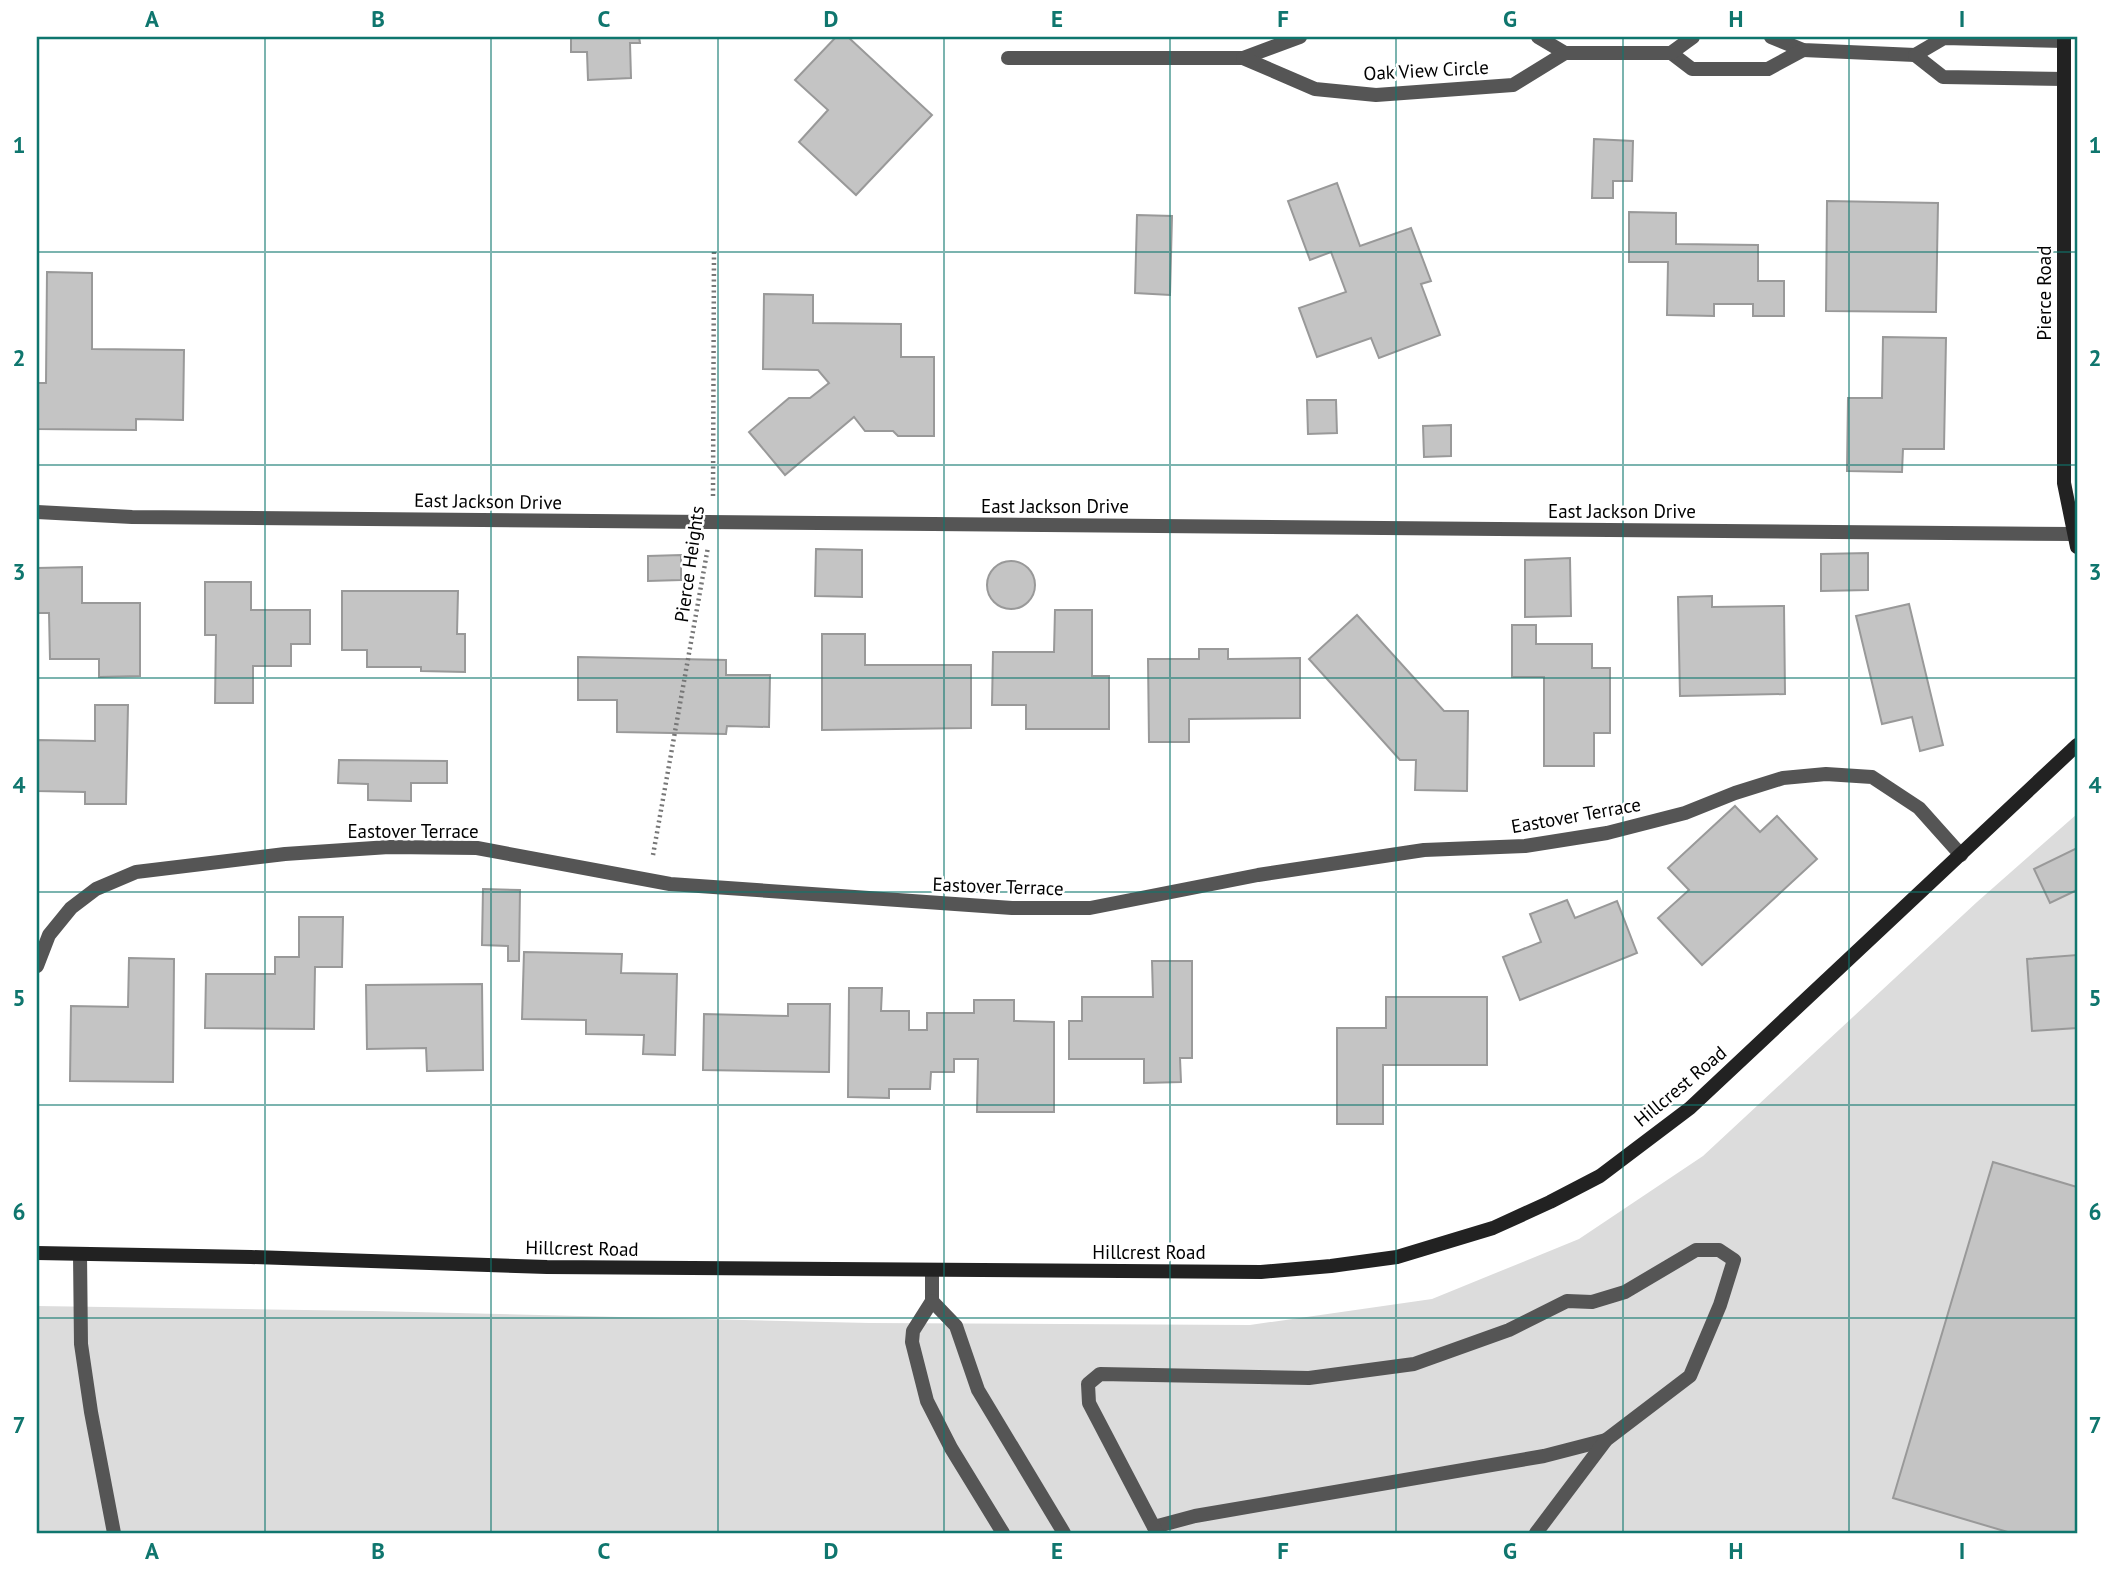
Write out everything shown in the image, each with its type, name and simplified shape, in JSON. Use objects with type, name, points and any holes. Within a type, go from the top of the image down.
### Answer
[{"type":"street","name":"Oak View Circle","points":[[1008,58],[1243,58],[1300,37]]},
{"type":"street","points":[[1538,37],[1565,53],[1671,53],[1693,37]]},
{"type":"street","points":[[1771,37],[1803,50],[1915,55],[1944,38],[2064,39]]},
{"type":"street","name":"Pierce Road","points":[[2064,39],[2064,469],[2075,541]]},
{"type":"street","points":[[1671,53],[1692,69],[1768,69],[1803,50]]},
{"type":"street","name":"Oak View Circle","points":[[1243,58],[1315,89],[1376,95],[1513,85],[1565,53]]},
{"type":"street","points":[[1915,55],[1943,77],[2064,79]]},
{"type":"street","name":"East Jackson Drive","points":[[37,512],[132,517],[2075,541]]},
{"type":"street","name":"Hillcrest Road","points":[[37,1253],[264,1257],[547,1267],[1261,1272],[1396,1257],[1493,1228],[1600,1176],[1690,1108],[2077,745]]},
{"type":"street","name":"Eastover Terrace","points":[[37,965],[49,935],[71,908],[96,889],[136,872],[285,854],[376,848],[477,848],[670,884],[1012,908],[1090,908],[1258,875],[1424,850],[1525,846],[1607,833],[1685,813],[1783,778],[1826,774],[1872,778],[1919,808],[1961,855]]},
{"type":"street","points":[[1536,1533],[1606,1440],[1690,1376],[1720,1305],[1734,1260],[1718,1250],[1696,1250],[1625,1292],[1592,1302],[1567,1301],[1510,1330],[1414,1364],[1309,1378],[1100,1374],[1088,1384],[1089,1403],[1155,1530],[1195,1516],[1544,1456],[1606,1440]]},
{"type":"street","points":[[80,1254],[82,1344],[93,1424],[114,1533]]},
{"type":"street","points":[[932,1270],[932,1301],[913,1331],[912,1342],[927,1401],[951,1448],[1003,1533]]},
{"type":"street","points":[[932,1301],[956,1326],[978,1390],[1064,1533]]},
{"type":"path","name":"Pierce Heights","points":[[649,880],[713,523],[714,248]]},
{"type":"shaded area","points":[[2077,814],[2077,1533],[37,1533],[37,1306],[869,1323],[1250,1325],[1432,1299],[1579,1239],[1703,1156],[1977,902]]},
{"type":"building","points":[[571,37],[639,37],[640,43],[630,43],[631,78],[588,80],[587,52],[571,52]]},
{"type":"building","points":[[836,37],[848,37],[932,115],[856,195],[799,142],[828,110],[795,80]]},
{"type":"building","points":[[1594,139],[1633,141],[1632,181],[1613,181],[1613,198],[1592,198]]},
{"type":"building","points":[[1337,183],[1360,246],[1411,228],[1431,281],[1421,284],[1440,335],[1379,358],[1371,338],[1317,357],[1299,308],[1346,292],[1331,252],[1310,260],[1288,201]]},
{"type":"building","points":[[1827,201],[1938,203],[1936,312],[1826,311]]},
{"type":"building","points":[[1629,212],[1676,213],[1676,244],[1758,245],[1758,281],[1784,281],[1784,316],[1753,316],[1753,304],[1714,304],[1714,316],[1667,315],[1668,262],[1629,262]]},
{"type":"building","points":[[1137,215],[1172,216],[1170,295],[1135,293]]},
{"type":"building","points":[[47,272],[92,273],[92,349],[184,350],[183,420],[136,419],[136,430],[37,429],[37,383],[46,383]]},
{"type":"building","points":[[764,294],[813,295],[813,323],[901,324],[901,357],[934,357],[934,436],[898,436],[893,431],[865,431],[854,417],[785,475],[749,432],[789,398],[810,398],[829,383],[818,370],[763,369]]},
{"type":"building","points":[[1883,337],[1946,338],[1944,449],[1903,449],[1902,472],[1847,471],[1848,398],[1882,398]]},
{"type":"building","points":[[1307,400],[1336,400],[1337,433],[1308,434]]},
{"type":"building","points":[[1451,425],[1451,456],[1424,457],[1423,426]]},
{"type":"building","points":[[816,549],[862,550],[862,597],[815,596]]},
{"type":"building","points":[[1868,553],[1868,590],[1821,591],[1821,554]]},
{"type":"building","points":[[681,555],[681,580],[648,581],[648,556]]},
{"type":"building","points":[[1570,558],[1571,616],[1525,617],[1525,560]]},
{"type":"building","points":[[1011,561],[1020,562],[1028,568],[1034,576],[1034,594],[1028,602],[1020,608],[1011,609],[1002,608],[994,602],[988,594],[987,585],[988,576],[994,568],[1002,562]]},
{"type":"building","points":[[82,567],[82,603],[140,603],[140,676],[99,677],[99,659],[50,659],[49,613],[37,613],[37,568]]},
{"type":"building","points":[[205,582],[251,582],[251,610],[310,610],[310,644],[291,644],[291,666],[253,666],[253,703],[215,703],[216,635],[205,635]]},
{"type":"building","points":[[342,591],[458,591],[457,634],[465,634],[465,672],[421,671],[421,667],[367,667],[367,650],[342,650]]},
{"type":"building","points":[[1712,596],[1712,607],[1784,606],[1785,694],[1680,696],[1678,597]]},
{"type":"building","points":[[1909,604],[1943,745],[1920,751],[1912,717],[1882,724],[1856,616]]},
{"type":"building","points":[[1055,610],[1092,610],[1092,676],[1109,676],[1109,729],[1026,729],[1026,705],[992,705],[993,652],[1054,652]]},
{"type":"building","points":[[1357,615],[1444,711],[1468,711],[1467,791],[1415,790],[1416,760],[1400,760],[1309,659]]},
{"type":"building","points":[[1512,625],[1536,625],[1536,644],[1592,644],[1592,668],[1610,668],[1610,733],[1594,733],[1594,766],[1544,766],[1544,677],[1512,677]]},
{"type":"building","points":[[822,634],[865,634],[865,665],[971,665],[971,728],[822,730]]},
{"type":"building","points":[[1199,649],[1228,649],[1228,659],[1300,658],[1300,718],[1189,719],[1189,742],[1149,742],[1148,659],[1199,659]]},
{"type":"building","points":[[578,657],[726,660],[726,675],[770,675],[769,727],[727,726],[726,734],[617,732],[617,700],[578,700]]},
{"type":"building","points":[[95,705],[128,705],[126,804],[85,804],[85,792],[37,791],[37,740],[95,741]]},
{"type":"building","points":[[339,760],[447,761],[447,783],[411,783],[411,801],[368,800],[368,784],[338,783]]},
{"type":"building","points":[[1735,806],[1760,832],[1777,816],[1817,859],[1702,965],[1658,918],[1689,890],[1668,868]]},
{"type":"building","points":[[2077,848],[2077,890],[2050,903],[2034,869]]},
{"type":"building","points":[[483,889],[520,890],[519,961],[508,961],[508,946],[482,945]]},
{"type":"building","points":[[1567,900],[1575,918],[1617,901],[1637,953],[1520,1000],[1503,957],[1541,942],[1530,914]]},
{"type":"building","points":[[299,917],[343,917],[342,967],[315,967],[314,1029],[205,1028],[206,974],[275,974],[275,957],[299,957]]},
{"type":"building","points":[[524,952],[622,954],[621,973],[677,974],[675,1055],[643,1054],[644,1035],[586,1034],[586,1020],[522,1019]]},
{"type":"building","points":[[2077,955],[2077,1028],[2032,1031],[2027,959]]},
{"type":"building","points":[[129,958],[174,959],[173,1082],[70,1081],[71,1006],[128,1007]]},
{"type":"building","points":[[1152,961],[1192,961],[1192,1058],[1180,1058],[1181,1082],[1144,1083],[1144,1059],[1069,1059],[1069,1021],[1082,1021],[1082,997],[1153,997]]},
{"type":"building","points":[[482,984],[483,1070],[427,1071],[426,1048],[367,1049],[366,985]]},
{"type":"building","points":[[849,988],[882,988],[881,1011],[909,1011],[909,1030],[927,1030],[927,1013],[974,1013],[974,1000],[1014,1000],[1014,1021],[1054,1022],[1054,1112],[977,1112],[978,1059],[954,1059],[954,1072],[931,1072],[930,1089],[889,1089],[889,1098],[848,1097]]},
{"type":"building","points":[[1386,997],[1487,997],[1487,1065],[1383,1065],[1383,1124],[1337,1124],[1337,1028],[1386,1028]]},
{"type":"building","points":[[788,1004],[830,1004],[829,1072],[703,1070],[704,1014],[788,1016]]},
{"type":"building","points":[[1993,1162],[2077,1187],[2077,1533],[2011,1533],[1893,1498]]}]
